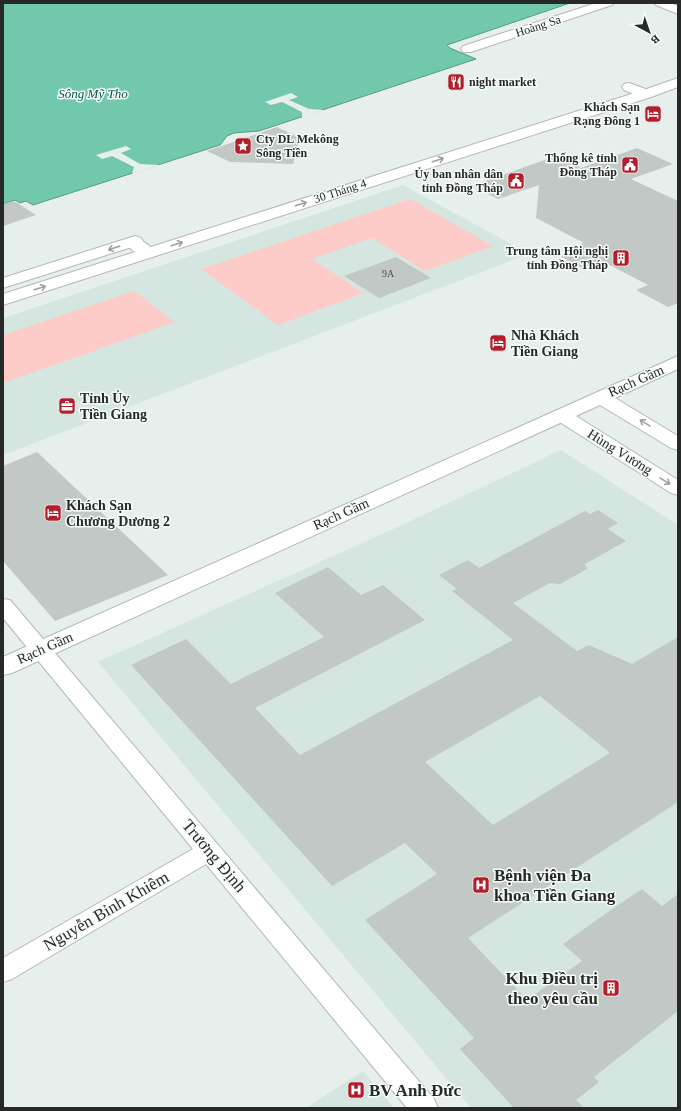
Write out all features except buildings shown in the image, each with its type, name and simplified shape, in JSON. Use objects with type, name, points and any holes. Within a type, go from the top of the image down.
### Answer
[{"type":"main road","name":"Hoàng Sa","points":[[468,48],[608,3]]},
{"type":"main road","points":[[660,3],[678,10]]},
{"type":"main road","points":[[533,116],[678,71]]},
{"type":"main road","name":"30 Tháng 4","points":[[3,283],[143,244],[528,131],[646,94],[678,82]]},
{"type":"main road","points":[[629,87],[646,94]]},
{"type":"main road","name":"30 Tháng 4","points":[[247,206],[511,122],[528,131]]},
{"type":"main road","name":"30 Tháng 4","points":[[3,300],[143,244]]},
{"type":"main road","name":"Rạch Gầm","points":[[3,667],[678,362]]},
{"type":"main road","points":[[601,396],[678,444]]},
{"type":"main road","name":"Hùng Vương","points":[[562,415],[678,489]]},
{"type":"street","name":"Trương Định","points":[[3,605],[424,1108]]},
{"type":"street","name":"Nguyễn Bỉnh Khiêm","points":[[3,971],[210,851]]},
{"type":"shaded area","points":[[403,185],[529,254],[3,455],[3,318]]},
{"type":"shaded area","points":[[410,199],[493,246],[425,271],[372,238],[312,259],[364,293],[278,325],[201,269]]},
{"type":"shaded area","points":[[134,291],[175,322],[3,383],[3,335]]},
{"type":"shaded area","name":"Bệnh viện Đa khoa Tiền Giang","points":[[561,450],[678,525],[678,1108],[471,1108],[98,662],[402,525]]},
{"type":"shaded area","name":"BV Anh Đức","points":[[363,1071],[394,1108],[306,1108]]},
{"type":"water","name":"Sông Mỹ Tho","points":[[3,3],[570,3],[447,45],[450,48],[476,59],[259,131],[234,133],[227,136],[220,145],[33,205],[26,201],[20,203],[15,200],[3,204]]},
{"type":"pier","points":[[291,93],[298,97],[289,100],[309,109],[324,110],[302,118],[302,112],[282,102],[271,105],[265,102]]},
{"type":"pier","points":[[126,146],[131,149],[121,153],[140,164],[160,165],[132,174],[134,167],[112,156],[102,159],[96,155]]},
{"type":"place","name":"night market","points":[[456,82]]},
{"type":"place","name":"Khách Sạn Rạng Đông 1","points":[[653,114]]},
{"type":"place","name":"Cty DL Mekông Sông Tiền","points":[[243,146]]},
{"type":"place","name":"Thống kê tỉnh Đồng Tháp","points":[[630,165]]},
{"type":"place","name":"Ủy ban nhân dân tỉnh Đồng Tháp","points":[[516,181]]},
{"type":"place","name":"Trung tâm Hội nghị tỉnh Đồng Tháp","points":[[621,258]]},
{"type":"place","name":"Nhà Khách Tiền Giang","points":[[498,343]]},
{"type":"place","name":"Tỉnh Ủy Tiền Giang","points":[[67,406]]},
{"type":"place","name":"Khách Sạn Chương Dương 2","points":[[53,513]]},
{"type":"place","name":"Bệnh viện Đa khoa Tiền Giang","points":[[481,885]]},
{"type":"place","name":"Khu Điều trị theo yêu cầu","points":[[611,988]]},
{"type":"place","name":"BV Anh Đức","points":[[356,1090]]}]
